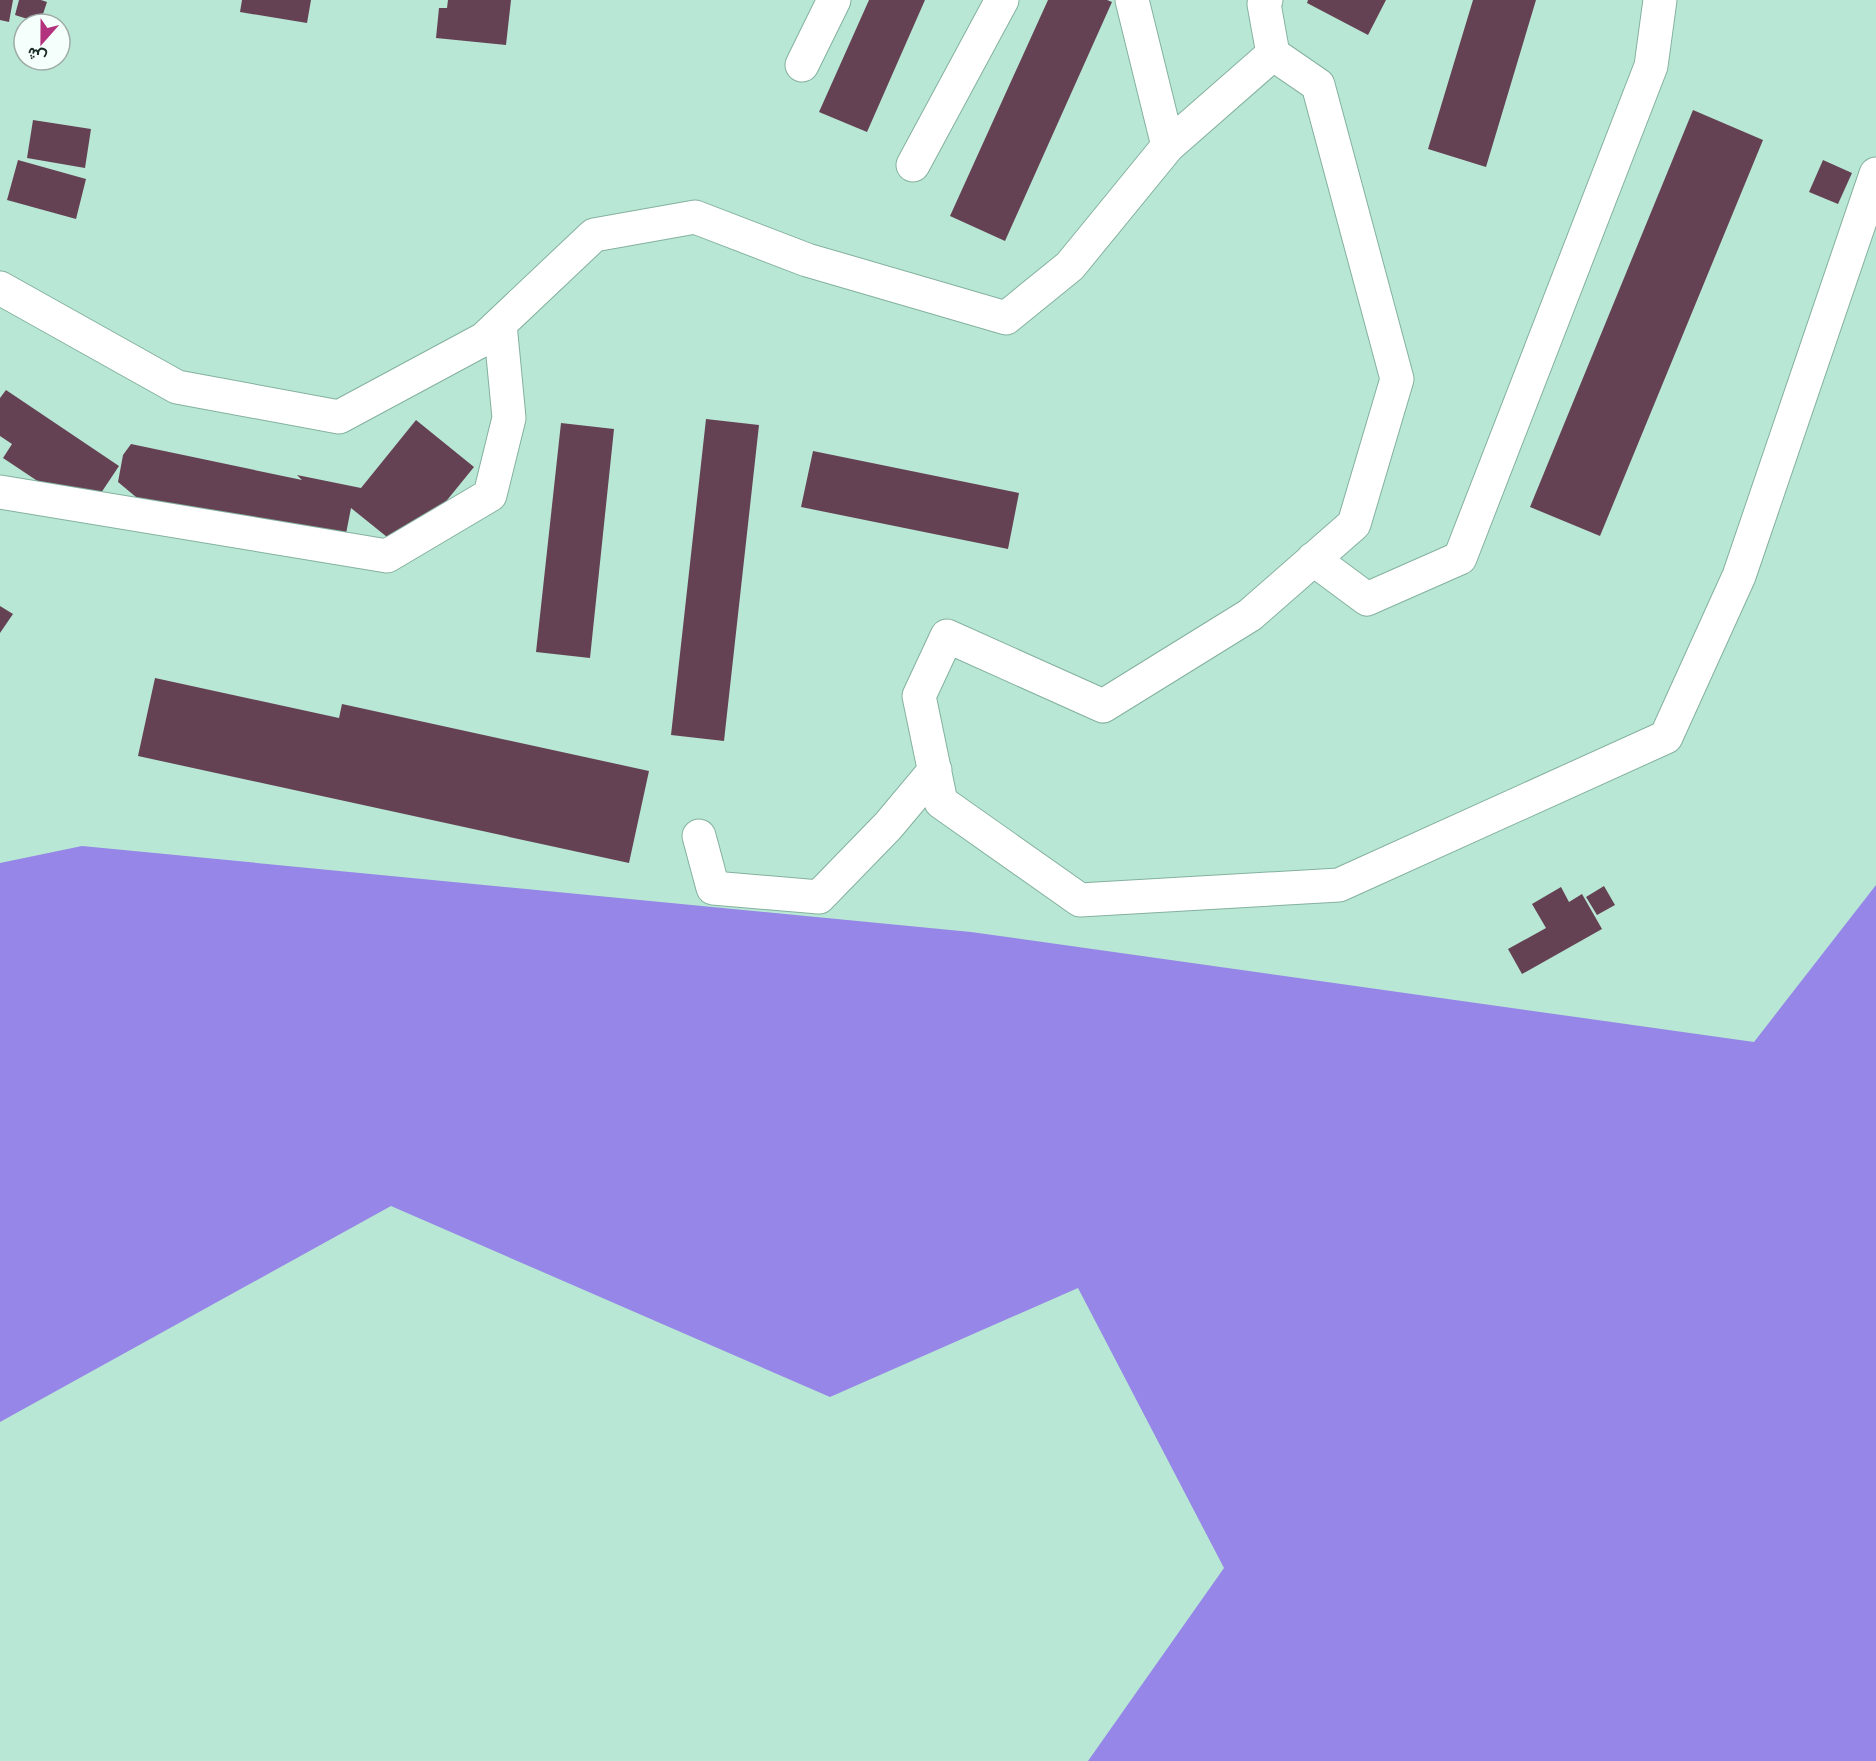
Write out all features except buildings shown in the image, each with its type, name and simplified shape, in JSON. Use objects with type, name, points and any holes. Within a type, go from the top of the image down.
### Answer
[{"type":"street","points":[[801,65],[834,0]]},
{"type":"street","points":[[913,165],[1002,0]]},
{"type":"street","points":[[1132,0],[1168,147]]},
{"type":"street","points":[[1266,0],[1264,4],[1273,54],[1318,85],[1398,379],[1354,524],[1250,615],[1103,706],[947,636],[919,696],[941,802],[1080,900],[1339,885],[1666,737],[1739,576],[1876,174]]},
{"type":"street","points":[[1313,559],[1367,599],[1460,558],[1651,66],[1660,0]]},
{"type":"street","points":[[0,288],[177,387],[339,417],[484,339],[594,235],[695,217],[807,260],[1006,318],[1070,266],[1168,147],[1273,54]]},
{"type":"street","points":[[0,492],[387,556],[490,495],[509,418],[500,324]]},
{"type":"street","points":[[699,836],[713,888],[819,897],[888,826],[935,770]]},
{"type":"shaded area","points":[[82,846],[971,932],[1754,1042],[1876,885],[1876,1761],[1088,1761],[1224,1568],[1078,1288],[830,1397],[391,1206],[0,1422],[0,863]]}]
